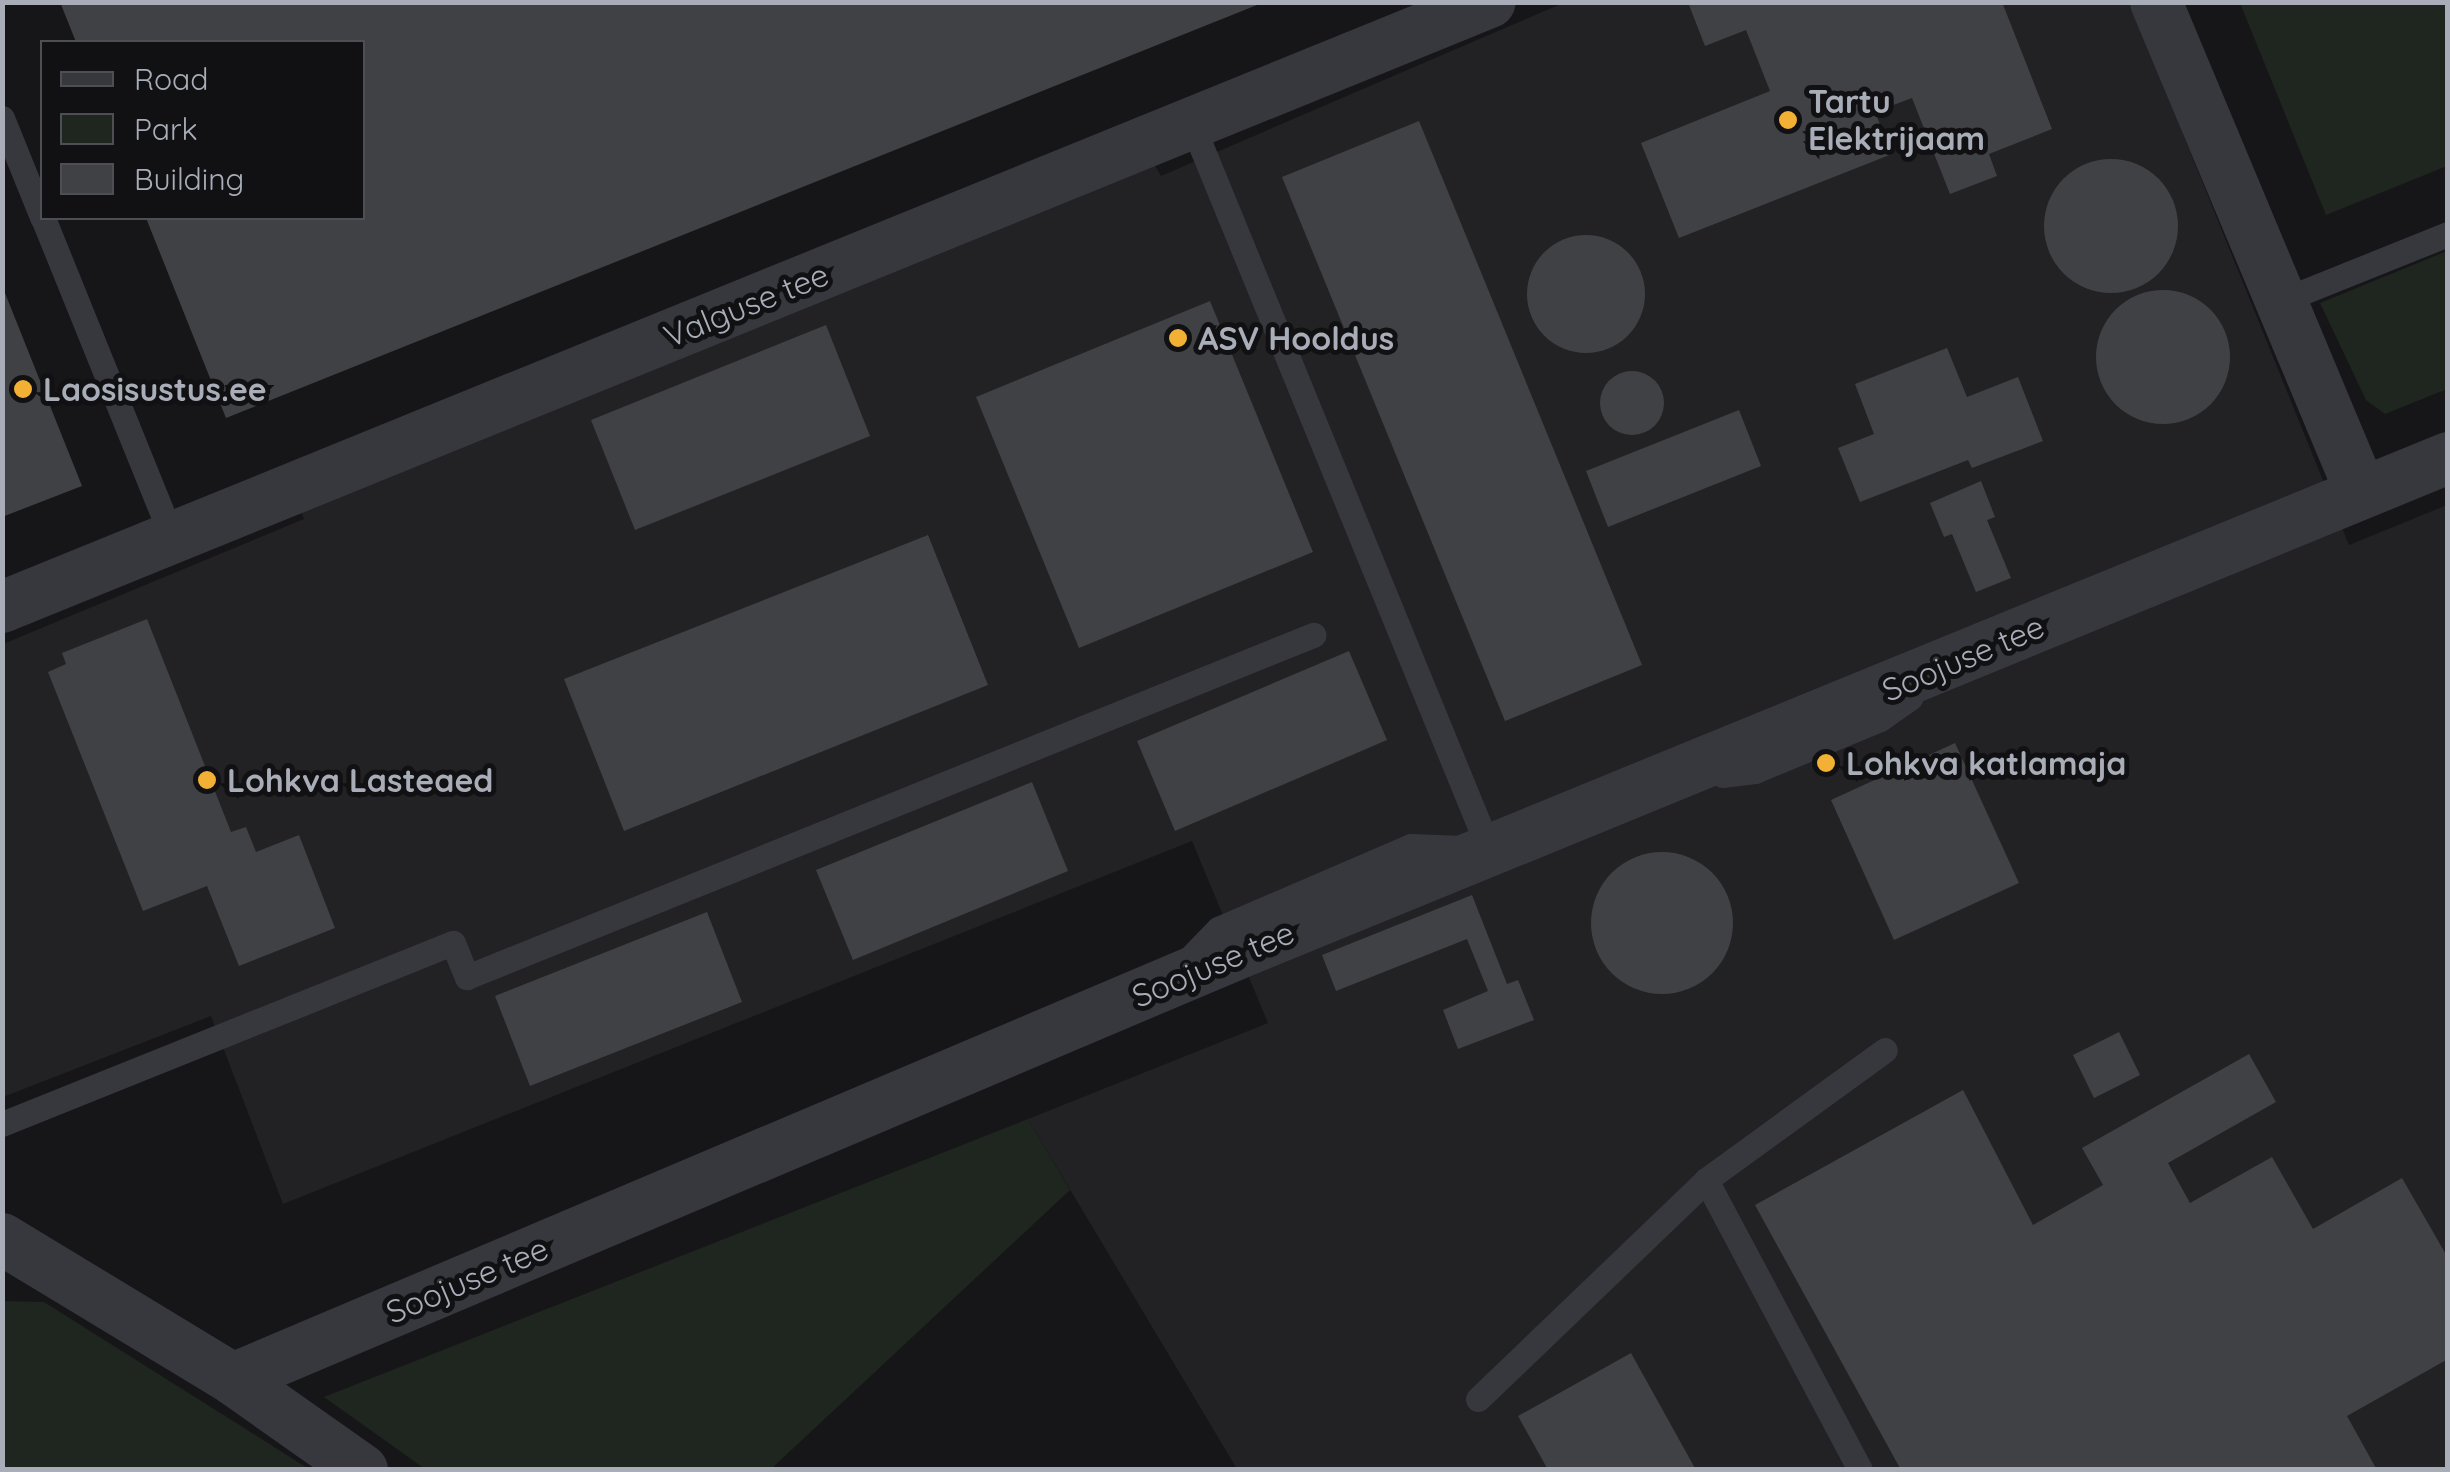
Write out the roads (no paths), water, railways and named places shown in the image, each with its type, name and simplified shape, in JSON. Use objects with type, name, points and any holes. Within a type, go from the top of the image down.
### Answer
[{"type":"street","name":"Valguse tee","points":[[2,607],[1490,2]]},
{"type":"street","points":[[2167,8],[2281,301],[2361,492]]},
{"type":"street","name":"Soojuse tee","points":[[233,1380],[1489,849],[2448,458]]},
{"type":"street","points":[[2,1239],[233,1380],[362,1470]]},
{"type":"lane","points":[[2,118],[40,210]]},
{"type":"lane","points":[[1192,124],[1489,849]]},
{"type":"lane","points":[[44,220],[172,538]]},
{"type":"lane","points":[[2281,301],[2448,234]]},
{"type":"lane","points":[[2,1124],[454,943],[467,977],[1313,635]]},
{"type":"lane","points":[[1478,1399],[1706,1180],[1885,1050]]},
{"type":"lane","points":[[1706,1180],[1860,1470]]},
{"type":"place","name":"Tartu Elektrijaam","points":[[1788,120]]},
{"type":"place","name":"ASV Hooldus","points":[[1178,338]]},
{"type":"place","name":"Laosisustus.ee","points":[[23,389]]},
{"type":"place","name":"Lohkva katlamaja","points":[[1826,763]]},
{"type":"place","name":"Lohkva Lasteaed","points":[[207,780]]}]
